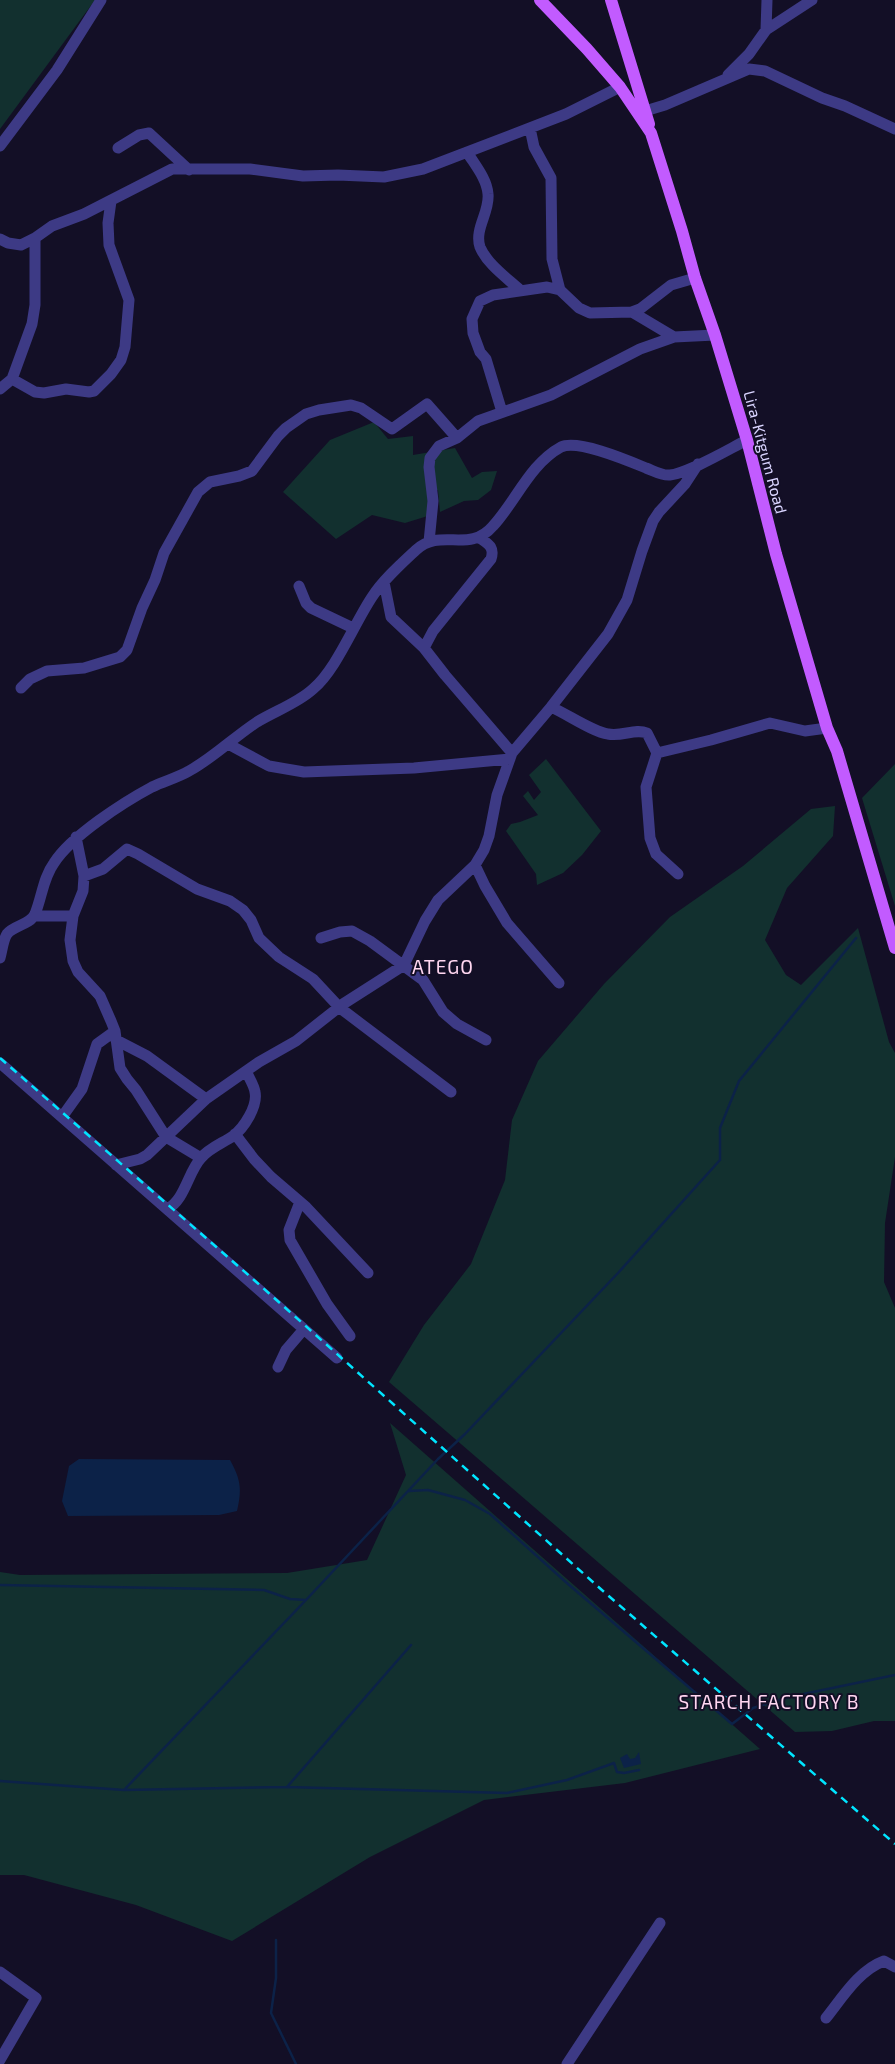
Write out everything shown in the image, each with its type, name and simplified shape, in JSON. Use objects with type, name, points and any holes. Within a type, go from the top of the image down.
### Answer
[{"type":"main road","name":"Lira-Kitgum Road","points":[[540,0],[620,87],[650,133],[682,230],[694,278],[715,335],[747,440],[776,554],[895,948]]},
{"type":"main road","points":[[611,0],[645,110],[650,133]]},
{"type":"street","points":[[0,146],[57,70],[101,0]]},
{"type":"street","points":[[766,30],[767,0]]},
{"type":"street","points":[[724,81],[749,54],[766,30],[812,0]]},
{"type":"street","points":[[645,110],[665,105],[749,69],[765,71],[895,129]]},
{"type":"street","points":[[0,239],[8,243],[21,245],[52,226],[111,201],[172,170],[250,168],[303,176],[384,177],[436,165],[566,114],[620,87]]},
{"type":"street","points":[[530,128],[534,148],[551,178],[552,259],[560,290]]},
{"type":"street","points":[[118,148],[138,135],[148,133],[189,170]]},
{"type":"street","points":[[467,152],[486,182],[488,194],[488,208],[478,236],[481,248],[489,260],[520,290]]},
{"type":"street","points":[[12,379],[35,392],[44,393],[66,389],[89,392],[94,391],[111,374],[121,360],[125,347],[129,300],[109,245],[108,224],[111,201]]},
{"type":"street","points":[[0,389],[12,379],[34,315],[35,238]]},
{"type":"street","points":[[502,412],[486,359],[480,352],[473,333],[472,319],[480,301],[493,295],[547,287],[560,290],[579,308],[590,313],[632,312],[671,285],[694,278]]},
{"type":"street","points":[[632,312],[674,337]]},
{"type":"street","points":[[429,542],[433,501],[429,467],[430,458],[439,446],[457,438],[478,421],[551,395],[640,349],[674,337],[715,335]]},
{"type":"street","points":[[21,688],[30,679],[47,671],[84,668],[120,657],[127,650],[164,553],[198,492],[210,482],[239,476],[252,471],[278,436],[306,414],[351,405],[361,408],[392,429],[427,404],[457,438]]},
{"type":"street","points":[[34,916],[50,870],[76,837],[149,789],[188,772],[257,722],[312,691],[327,675],[373,596],[384,582],[419,547],[429,542],[446,539],[468,541],[480,538],[494,526],[514,497],[550,455],[566,446],[580,446],[608,453],[667,475],[698,464],[747,440]]},
{"type":"street","points":[[116,1165],[140,1159],[153,1150],[206,1099],[246,1071],[296,1041],[340,1008],[404,965],[425,921],[438,900],[475,865],[489,836],[497,795],[511,756],[552,707],[608,634],[626,600],[654,521],[659,512],[685,484],[698,464]]},
{"type":"street","points":[[424,648],[433,632],[491,558],[493,552],[491,546],[480,538]]},
{"type":"street","points":[[384,582],[391,617],[424,648],[511,756]]},
{"type":"street","points":[[299,586],[306,603],[311,608],[353,628]]},
{"type":"street","points":[[552,707],[605,734],[619,735],[641,730],[647,733],[658,753],[646,786],[650,838],[656,854],[678,874]]},
{"type":"street","points":[[658,753],[770,723],[805,732],[827,728]]},
{"type":"street","points":[[228,744],[269,766],[304,772],[414,768],[511,756]]},
{"type":"street","points":[[76,837],[84,876],[83,891],[73,916],[70,940],[73,961],[78,972],[100,996],[115,1036],[120,1068],[166,1137],[201,1158]]},
{"type":"street","points":[[84,876],[103,869],[127,849],[197,889],[230,901],[243,910],[251,920],[259,938],[279,957],[313,979],[340,1008],[451,1092]]},
{"type":"street","points":[[475,865],[507,923],[559,983]]},
{"type":"street","points":[[0,958],[8,934],[34,916],[73,916]]},
{"type":"street","points":[[321,938],[340,932],[352,931],[370,941],[423,980],[434,999],[457,1024],[486,1040]]},
{"type":"street","points":[[115,1036],[147,1056],[206,1099]]},
{"type":"street","points":[[62,1117],[82,1090],[97,1044],[115,1036]]},
{"type":"street","points":[[0,1063],[337,1358]]},
{"type":"street","points":[[167,1209],[180,1196],[191,1172],[201,1158],[235,1134],[256,1102],[255,1091],[246,1071]]},
{"type":"street","points":[[235,1134],[254,1159],[300,1202],[368,1273]]},
{"type":"street","points":[[300,1202],[289,1230],[290,1240],[327,1304],[350,1336]]},
{"type":"street","points":[[278,1367],[286,1350],[304,1329]]},
{"type":"street","points":[[567,2064],[660,1923]]},
{"type":"street","points":[[826,2018],[853,1985],[874,1966],[884,1961],[895,1967]]},
{"type":"street","points":[[0,1972],[36,1998],[0,2060]]},
{"type":"green space","points":[[0,0],[95,0],[0,129]]},
{"type":"green space","points":[[374,422],[388,439],[413,436],[413,455],[455,448],[472,478],[482,472],[497,471],[491,490],[478,500],[464,501],[440,512],[438,490],[430,493],[431,515],[405,523],[372,515],[336,539],[283,492],[330,440]]},
{"type":"green space","points":[[546,759],[601,831],[582,855],[563,873],[537,885],[536,874],[506,831],[511,824],[538,815],[523,796],[528,791],[534,800],[541,792],[529,775]]},
{"type":"green space","points":[[895,764],[895,906],[862,798]]},
{"type":"green space","points":[[835,806],[833,836],[787,888],[765,940],[786,975],[801,985],[858,928],[889,1042],[895,1053],[895,1157],[885,1223],[884,1282],[895,1308],[895,1721],[874,1721],[832,1731],[795,1732],[389,1382],[424,1325],[471,1264],[505,1180],[512,1120],[538,1061],[604,984],[670,917],[743,866],[811,809]]},
{"type":"green space","points":[[390,1423],[760,1749],[625,1783],[484,1800],[370,1857],[232,1941],[136,1905],[24,1875],[0,1875],[0,1572],[20,1575],[287,1573],[367,1560],[406,1475]]},
{"type":"water","points":[[79,1459],[230,1460],[240,1485],[237,1511],[219,1515],[68,1516],[62,1501],[69,1466]]},
{"type":"water","points":[[639,1752],[641,1764],[624,1768],[620,1758],[627,1754],[630,1759],[635,1758]]},
{"type":"waterway","points":[[0,1585],[264,1590],[290,1599],[306,1600],[438,1459],[465,1434],[618,1273],[720,1160],[720,1128],[739,1081],[856,938]]},
{"type":"waterway","points":[[409,1491],[428,1490],[465,1500],[490,1514],[568,1584],[732,1724],[753,1708],[789,1697],[895,1675]]},
{"type":"waterway","points":[[124,1790],[306,1600]]},
{"type":"waterway","points":[[287,1787],[411,1645]]},
{"type":"waterway","points":[[0,1781],[124,1790],[287,1787],[507,1793],[567,1780],[614,1763],[617,1772],[624,1773],[639,1770]]},
{"type":"waterway","points":[[276,1940],[276,1978],[271,2013],[296,2064]]},
{"type":"railway","points":[[0,1058],[254,1280],[603,1591],[895,1844]]},
{"type":"district","name":"ATEGO","points":[[443,966]]},
{"type":"district","name":"STARCH FACTORY B","points":[[769,1701]]}]
